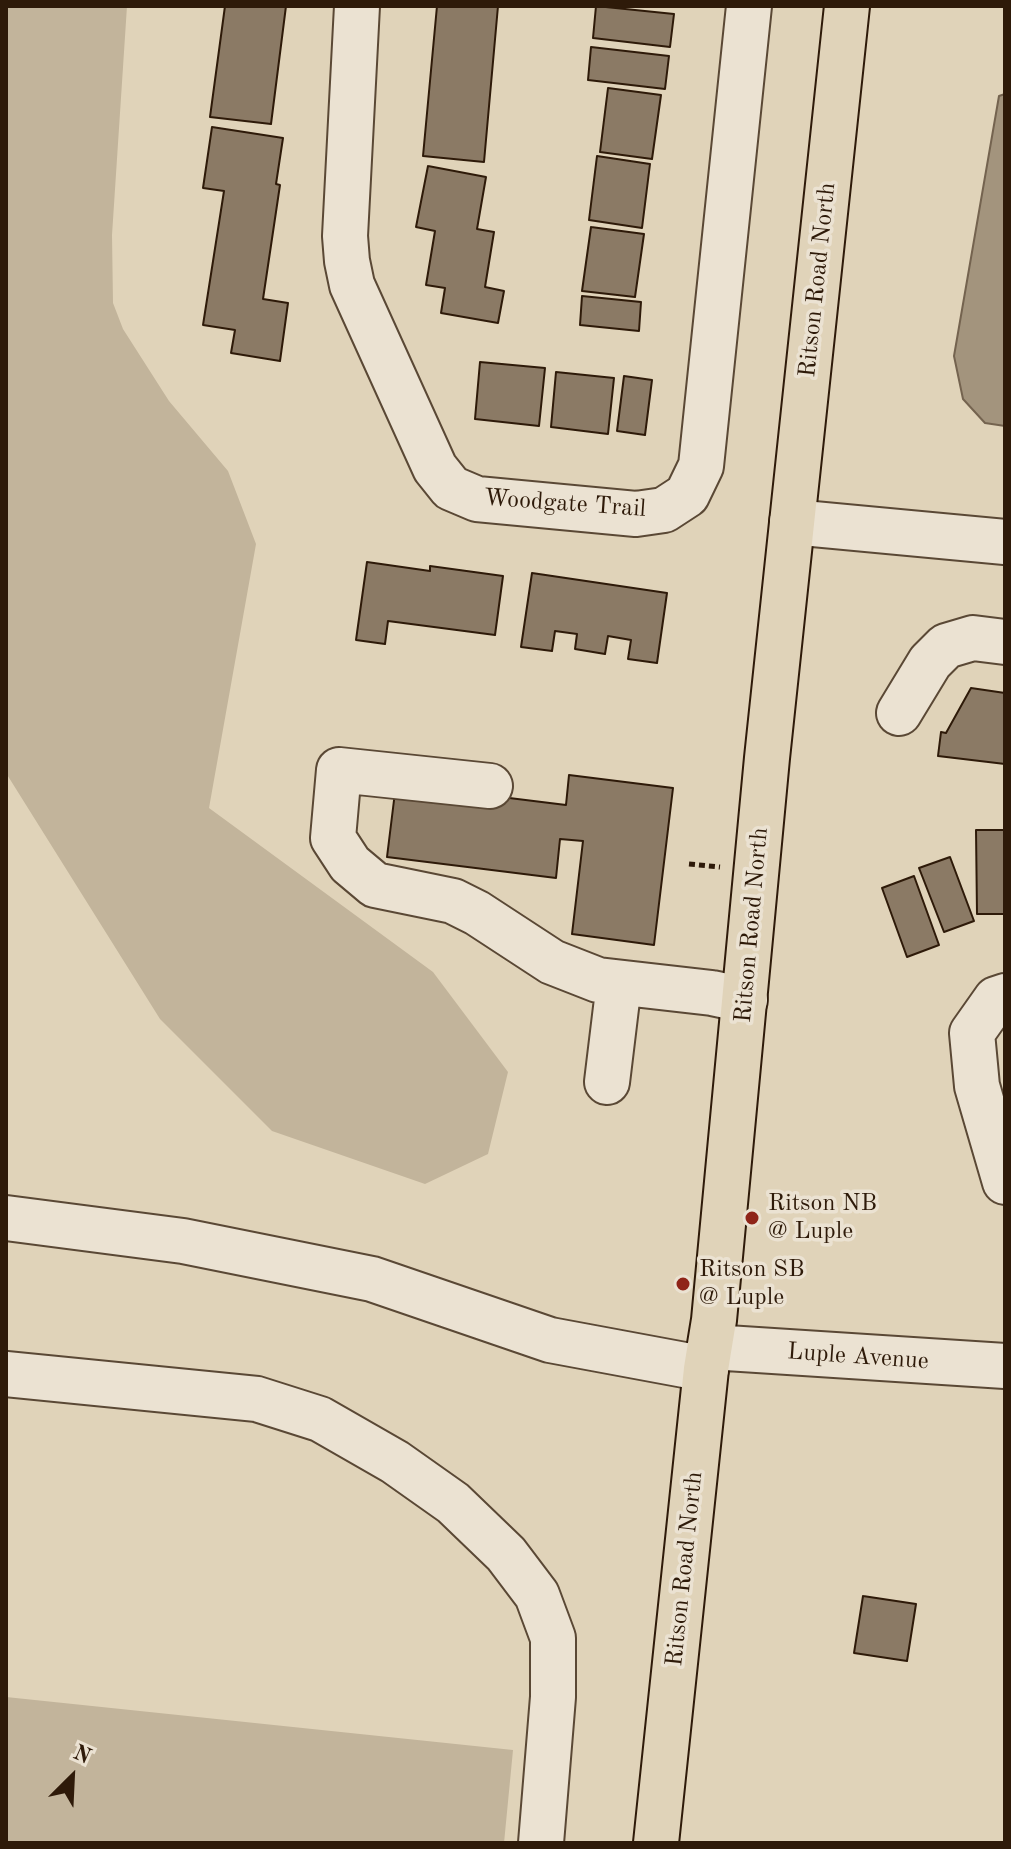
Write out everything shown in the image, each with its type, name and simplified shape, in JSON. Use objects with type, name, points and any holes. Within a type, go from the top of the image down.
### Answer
[{"type":"main road","name":"Ritson Road North","points":[[656,1843],[847,6]]},
{"type":"street","name":"Woodgate Trail","points":[[357,6],[345,236],[347,261],[352,285],[435,468],[451,488],[477,499],[636,514],[664,510],[687,495],[701,466],[749,6]]},
{"type":"street","points":[[792,522],[1005,542]]},
{"type":"street","points":[[899,713],[930,662],[946,646],[973,638],[1005,642]]},
{"type":"street","points":[[490,786],[339,770],[333,838],[350,864],[375,885],[453,901],[552,962],[598,980],[712,993],[745,1000]]},
{"type":"street","points":[[607,1082],[619,983]]},
{"type":"street","points":[[1005,996],[996,999],[972,1033],[977,1086],[1005,1182]]},
{"type":"street","name":"Luple Avenue","points":[[6,1218],[183,1241],[372,1279],[550,1340],[708,1358],[1005,1366]]},
{"type":"street","points":[[6,1374],[257,1399],[320,1419],[395,1462],[453,1503],[506,1554],[537,1595],[553,1638],[553,1697],[541,1843]]},
{"type":"path","points":[[689,864],[724,868]]},
{"type":"shaded area","points":[[6,6],[127,6],[112,235],[113,303],[123,329],[169,401],[228,471],[256,544],[209,808],[433,972],[508,1072],[488,1154],[425,1184],[272,1131],[160,1019],[6,773]]},
{"type":"shaded area","points":[[1005,94],[1005,426],[985,423],[963,399],[954,356],[999,96]]},
{"type":"shaded area","points":[[6,1697],[513,1750],[504,1843],[6,1843]]},
{"type":"building","points":[[225,6],[286,6],[271,124],[210,117]]},
{"type":"building","points":[[437,6],[498,6],[484,162],[423,156]]},
{"type":"building","points":[[596,6],[674,14],[670,47],[593,38]]},
{"type":"building","points":[[591,47],[669,56],[665,89],[588,80]]},
{"type":"building","points":[[608,88],[661,95],[652,159],[600,152]]},
{"type":"building","points":[[212,127],[283,138],[276,184],[280,185],[263,299],[288,303],[280,361],[231,353],[235,330],[203,325],[224,191],[203,188]]},
{"type":"building","points":[[597,156],[650,164],[642,228],[589,220]]},
{"type":"building","points":[[428,166],[486,177],[477,229],[494,232],[485,287],[504,291],[498,323],[441,313],[445,288],[426,285],[435,231],[416,227]]},
{"type":"building","points":[[591,227],[644,234],[635,297],[582,291]]},
{"type":"building","points":[[582,296],[641,302],[639,331],[580,325]]},
{"type":"building","points":[[480,362],[545,368],[539,426],[475,419]]},
{"type":"building","points":[[556,372],[614,378],[608,434],[551,427]]},
{"type":"building","points":[[624,376],[652,380],[645,435],[617,431]]},
{"type":"building","points":[[367,562],[430,571],[430,566],[503,576],[495,635],[388,621],[385,644],[356,640]]},
{"type":"building","points":[[532,573],[667,593],[657,663],[628,659],[631,640],[608,636],[605,654],[575,649],[577,634],[555,631],[552,651],[521,647]]},
{"type":"building","points":[[971,688],[1005,693],[1005,764],[938,756],[941,732],[946,733]]},
{"type":"building","points":[[569,775],[673,788],[654,945],[572,934],[583,841],[560,839],[556,878],[387,857],[396,784],[566,805]]},
{"type":"building","points":[[976,830],[1005,830],[1005,914],[977,914]]},
{"type":"building","points":[[950,857],[974,921],[944,932],[919,868]]},
{"type":"building","points":[[914,876],[939,945],[907,957],[882,888]]},
{"type":"building","points":[[863,1596],[916,1604],[907,1661],[854,1653]]},
{"type":"place","name":"Ritson NB @ Luple","points":[[752,1218]]},
{"type":"place","name":"Ritson SB @ Luple","points":[[683,1284]]}]
